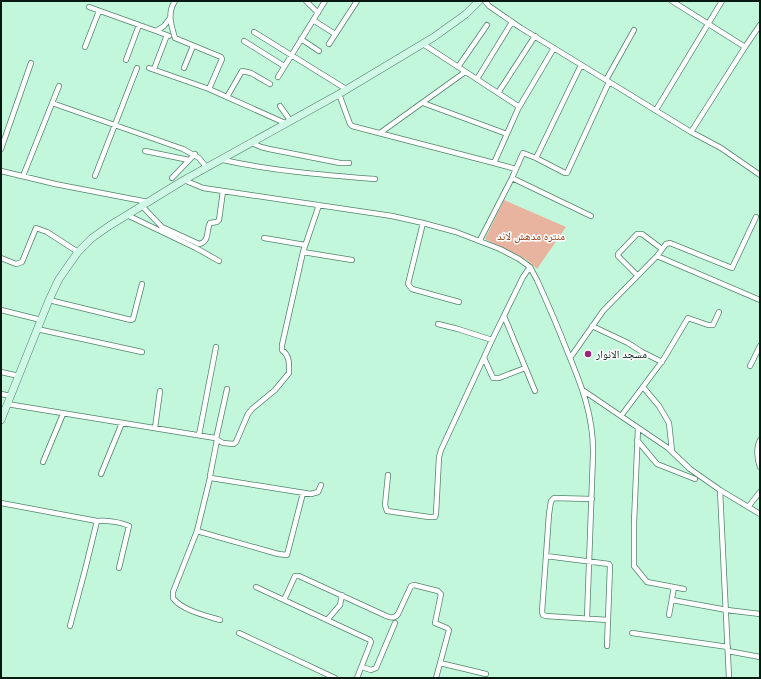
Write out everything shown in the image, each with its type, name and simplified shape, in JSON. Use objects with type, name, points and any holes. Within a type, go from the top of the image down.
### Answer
[{"type":"main road","points":[[1,420],[37,329],[59,279],[78,252],[92,238],[184,180],[339,94],[423,44],[466,14],[479,1]]},
{"type":"street","points":[[175,1],[170,12],[175,38]]},
{"type":"street","points":[[306,1],[318,13]]},
{"type":"street","points":[[278,77],[326,1]]},
{"type":"street","points":[[329,44],[357,1]]},
{"type":"street","points":[[485,1],[489,6],[512,22],[691,132],[721,148],[760,175]]},
{"type":"street","points":[[672,1],[745,47]]},
{"type":"street","points":[[656,110],[722,1]]},
{"type":"street","points":[[89,7],[175,38],[221,57],[222,59],[209,89]]},
{"type":"street","points":[[85,47],[99,10]]},
{"type":"street","points":[[156,31],[164,26],[170,18]]},
{"type":"street","points":[[313,20],[335,34]]},
{"type":"street","points":[[477,79],[512,22]]},
{"type":"street","points":[[126,60],[140,25]]},
{"type":"street","points":[[458,67],[487,25]]},
{"type":"street","points":[[691,132],[760,25]]},
{"type":"street","points":[[480,240],[512,178],[523,153],[565,173],[568,172],[608,81],[634,30]]},
{"type":"street","points":[[254,32],[346,89]]},
{"type":"street","points":[[167,35],[151,68],[209,89],[287,122]]},
{"type":"street","points":[[498,93],[535,36]]},
{"type":"street","points":[[301,40],[319,51]]},
{"type":"street","points":[[244,41],[284,66]]},
{"type":"street","points":[[423,44],[516,105],[518,109]]},
{"type":"street","points":[[184,68],[194,46]]},
{"type":"street","points":[[494,163],[518,109],[554,48]]},
{"type":"street","points":[[1,149],[31,64]]},
{"type":"street","points":[[536,158],[581,65]]},
{"type":"street","points":[[95,176],[137,68]]},
{"type":"street","points":[[227,97],[242,71],[252,73],[270,84]]},
{"type":"street","points":[[380,133],[465,72]]},
{"type":"street","points":[[24,176],[59,86]]},
{"type":"street","points":[[339,94],[351,125],[516,169]]},
{"type":"street","points":[[423,102],[507,134]]},
{"type":"street","points":[[52,103],[172,144],[195,154],[202,160],[207,168]]},
{"type":"street","points":[[280,106],[287,122]]},
{"type":"street","points":[[252,143],[261,147],[340,163],[349,163]]},
{"type":"street","points":[[145,151],[189,160]]},
{"type":"street","points":[[172,178],[195,154]]},
{"type":"street","points":[[222,160],[246,165],[328,176],[375,179]]},
{"type":"street","points":[[1,171],[145,204],[162,227],[199,244],[206,240],[210,223],[217,222],[219,220],[223,191]]},
{"type":"street","points":[[512,178],[591,216]]},
{"type":"street","points":[[184,180],[203,188],[392,216],[423,223],[480,240],[500,249],[530,267],[538,280],[584,391],[594,439],[587,618]]},
{"type":"street","points":[[7,404],[198,435],[216,439],[223,443],[234,444],[248,414],[275,390],[289,373],[289,359],[282,350],[282,345],[303,252],[319,205]]},
{"type":"street","points":[[127,215],[219,261]]},
{"type":"street","points":[[570,358],[592,326],[614,299],[666,244],[674,244],[732,268],[756,217]]},
{"type":"street","points":[[423,223],[408,284],[409,287],[460,302]]},
{"type":"street","points":[[1,258],[16,264],[22,262],[36,228],[47,232],[78,252]]},
{"type":"street","points":[[638,275],[618,256],[618,254],[637,234],[642,234],[662,249]]},
{"type":"street","points":[[264,238],[306,244]]},
{"type":"street","points":[[303,252],[352,260]]},
{"type":"street","points":[[656,256],[760,300]]},
{"type":"street","points":[[388,475],[385,505],[387,511],[435,517],[441,450],[492,340],[523,277],[530,267]]},
{"type":"street","points":[[49,300],[131,320],[133,318],[142,284]]},
{"type":"street","points":[[1,310],[41,320]]},
{"type":"street","points":[[621,416],[662,362],[688,318],[710,325],[714,324],[719,312]]},
{"type":"street","points":[[504,316],[534,391]]},
{"type":"street","points":[[438,324],[464,330],[492,340]]},
{"type":"street","points":[[592,326],[628,343],[662,362]]},
{"type":"street","points":[[37,329],[142,352]]},
{"type":"street","points":[[750,366],[760,346]]},
{"type":"street","points":[[198,435],[216,347]]},
{"type":"street","points":[[484,358],[493,378],[499,378],[525,368]]},
{"type":"street","points":[[1,372],[19,376]]},
{"type":"street","points":[[643,387],[659,406],[669,423],[672,451]]},
{"type":"street","points":[[220,620],[184,607],[173,598],[197,531],[210,478],[216,439],[227,390]]},
{"type":"street","points":[[154,428],[160,391]]},
{"type":"street","points":[[584,391],[672,451],[690,470],[760,514]]},
{"type":"street","points":[[1,394],[11,396]]},
{"type":"street","points":[[43,462],[63,414]]},
{"type":"street","points":[[101,474],[122,423]]},
{"type":"street","points":[[638,428],[634,516],[634,566],[647,582],[684,589]]},
{"type":"street","points":[[638,440],[657,464],[695,479]]},
{"type":"street","points":[[760,440],[757,454],[760,467]]},
{"type":"street","points":[[210,478],[315,494],[318,492],[320,485]]},
{"type":"street","points":[[720,490],[730,678]]},
{"type":"street","points":[[748,507],[760,492]]},
{"type":"street","points":[[197,531],[287,555],[303,493]]},
{"type":"street","points":[[592,499],[552,499],[549,514],[543,615],[608,620]]},
{"type":"street","points":[[1,503],[97,521],[125,524],[129,526],[119,568]]},
{"type":"street","points":[[70,626],[97,521]]},
{"type":"street","points":[[546,556],[607,563],[610,566],[607,646]]},
{"type":"street","points":[[284,600],[295,576],[297,576],[393,618],[398,614],[411,586],[414,585],[440,592],[436,623],[449,630],[436,678]]},
{"type":"street","points":[[256,586],[370,640],[371,642],[357,678]]},
{"type":"street","points":[[669,615],[674,587]]},
{"type":"street","points":[[327,620],[340,605],[342,595]]},
{"type":"street","points":[[672,600],[727,610],[760,614]]},
{"type":"street","points":[[362,668],[371,670],[376,668],[395,623]]},
{"type":"street","points":[[239,633],[335,678]]},
{"type":"street","points":[[632,633],[728,649],[760,657]]},
{"type":"street","points":[[440,663],[486,674]]},
{"type":"green space","name":"منتره مدهش لاند","points":[[504,200],[566,227],[537,269],[527,260],[485,239]]},
{"type":"place","name":"مسجد الانوار","points":[[588,354]]}]
